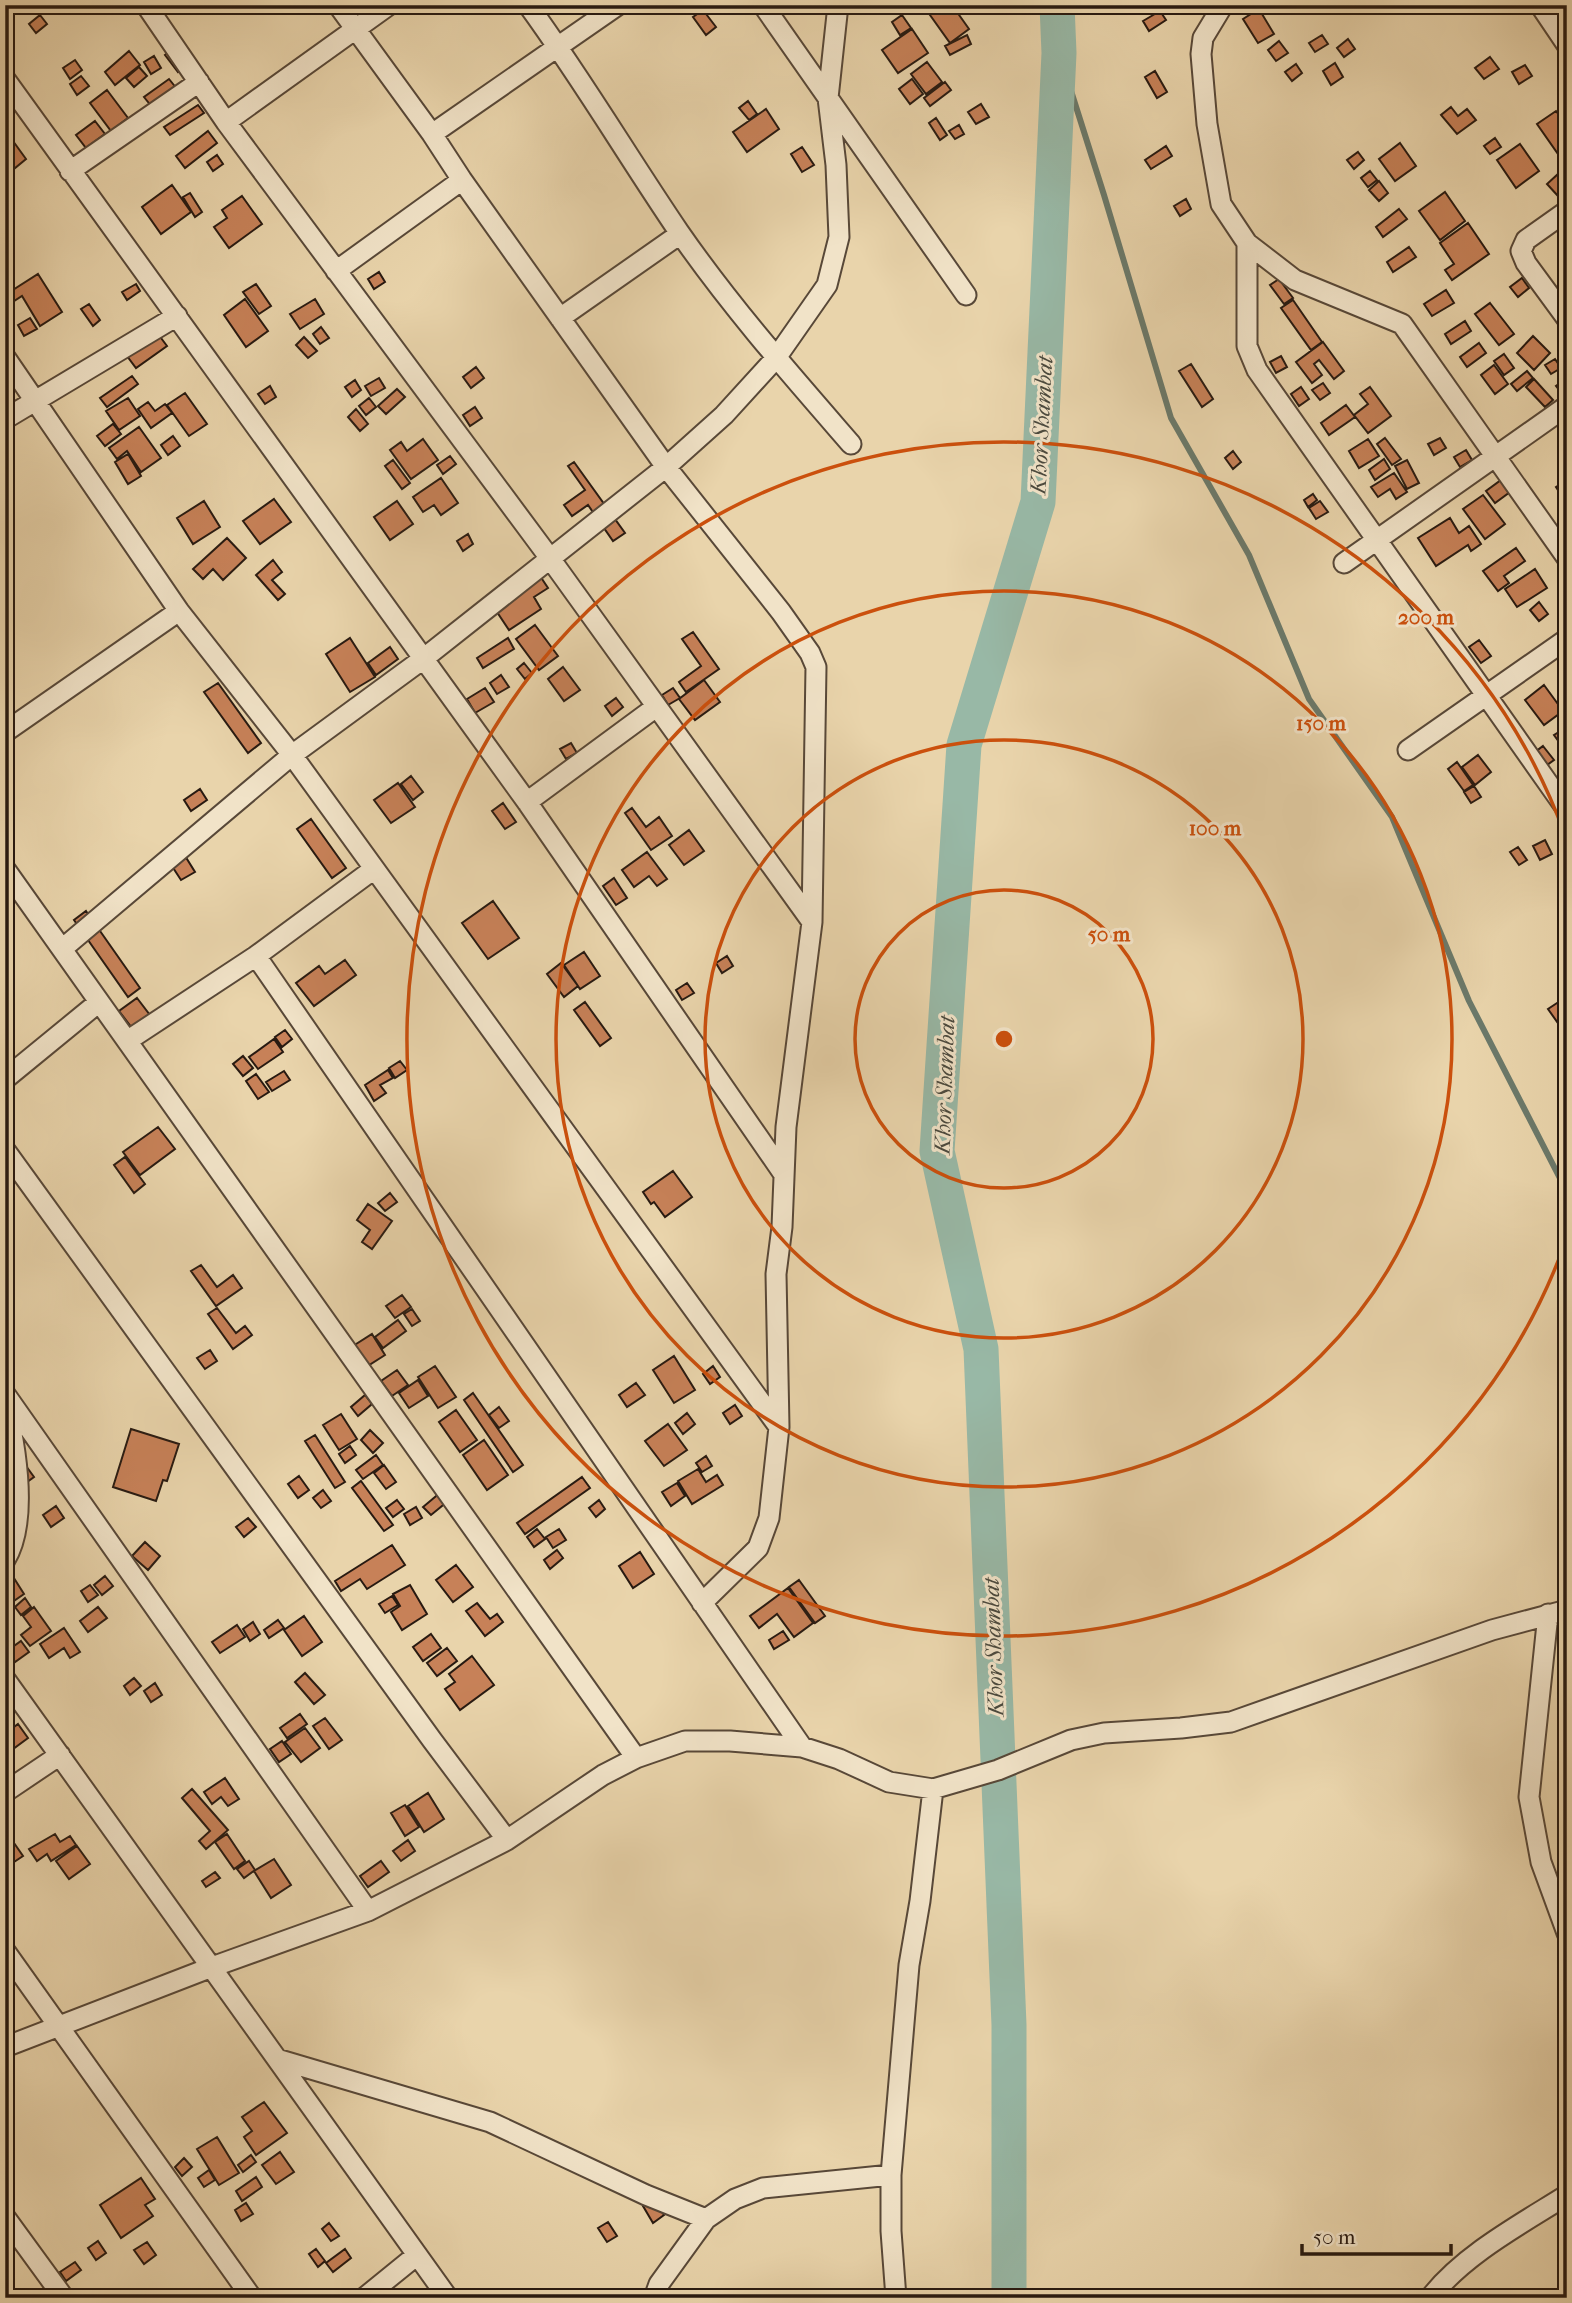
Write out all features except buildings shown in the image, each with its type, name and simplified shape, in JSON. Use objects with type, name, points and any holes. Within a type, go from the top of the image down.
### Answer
[{"type":"street","points":[[146,5],[226,122],[549,557],[812,922]]},
{"type":"street","points":[[338,5],[666,467],[781,612],[810,653],[816,667],[812,922],[783,1173],[782,1227],[776,1274],[779,1427],[769,1518],[758,1548],[702,1603]]},
{"type":"street","points":[[226,122],[389,5]]},
{"type":"street","points":[[528,5],[680,234],[776,358],[851,444]]},
{"type":"street","points":[[432,134],[618,5]]},
{"type":"street","points":[[762,5],[966,295]]},
{"type":"street","points":[[62,950],[292,755],[423,659],[666,467],[724,415],[776,358],[827,285],[839,237],[836,165],[828,99],[838,5]]},
{"type":"street","points":[[1223,5],[1203,37],[1201,54],[1202,81],[1221,204],[1247,243],[1295,280],[1402,324],[1567,558]]},
{"type":"street","points":[[1540,5],[1567,45]]},
{"type":"street","points":[[5,79],[527,802],[783,1173]]},
{"type":"street","points":[[70,172],[199,82]]},
{"type":"street","points":[[336,271],[462,180]]},
{"type":"street","points":[[1567,211],[1526,240],[1521,251],[1526,263],[1567,319]]},
{"type":"street","points":[[561,318],[680,234]]},
{"type":"street","points":[[1247,243],[1247,346],[1257,370],[1567,810]]},
{"type":"street","points":[[5,419],[177,316]]},
{"type":"street","points":[[5,357],[179,611],[292,755],[779,1427]]},
{"type":"street","points":[[1344,563],[1567,406]]},
{"type":"street","points":[[5,732],[179,611]]},
{"type":"street","points":[[1408,750],[1567,639]]},
{"type":"street","points":[[527,802],[656,707]]},
{"type":"street","points":[[127,1041],[256,956],[374,869]]},
{"type":"street","points":[[5,870],[636,1758]]},
{"type":"street","points":[[256,956],[802,1747]]},
{"type":"street","points":[[5,1079],[99,1002]]},
{"type":"street","points":[[5,1150],[507,1840]]},
{"type":"street","points":[[5,1394],[368,1911]]},
{"type":"street","points":[[5,1400],[13,1438],[18,1506],[17,1532],[5,1560]]},
{"type":"street","points":[[5,2047],[212,1967],[368,1911],[507,1840],[603,1775],[636,1758],[685,1741],[730,1741],[802,1747],[839,1759],[889,1782],[933,1789],[998,1770],[1071,1740],[1104,1733],[1231,1722],[1492,1630],[1557,1612],[1529,1797],[1541,1862],[1567,1933]]},
{"type":"street","points":[[5,1679],[448,2298]]},
{"type":"street","points":[[5,1792],[60,1755]]},
{"type":"street","points":[[895,2298],[891,2175],[909,1965],[920,1901],[933,1789]]},
{"type":"street","points":[[5,1951],[252,2298]]},
{"type":"street","points":[[277,2059],[491,2122],[646,2194],[706,2218]]},
{"type":"street","points":[[654,2298],[659,2284],[706,2218],[735,2199],[763,2188],[891,2175]]},
{"type":"street","points":[[1430,2298],[1444,2279],[1501,2237],[1567,2195]]},
{"type":"street","points":[[5,2217],[64,2298]]},
{"type":"street","points":[[364,2298],[417,2255]]},
{"type":"waterway","name":"Khor Shambat","points":[[1009,2298],[1009,2025],[981,1349],[937,1151],[964,745],[1038,502],[1059,53],[1057,5]]},
{"type":"waterway","points":[[1059,53],[1171,418],[1249,555],[1309,699],[1392,817],[1469,1001],[1567,1192]]}]
